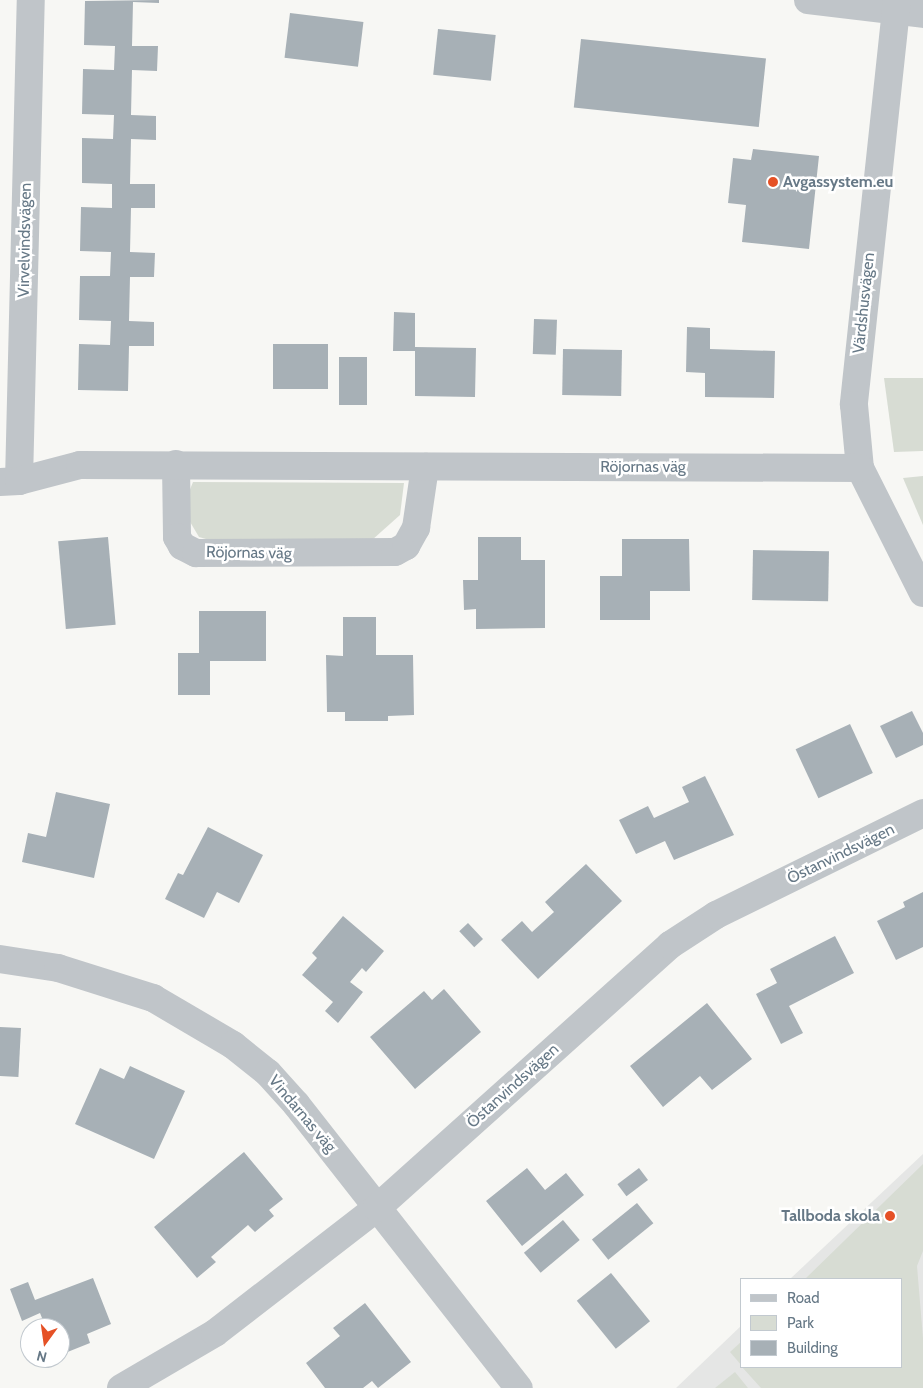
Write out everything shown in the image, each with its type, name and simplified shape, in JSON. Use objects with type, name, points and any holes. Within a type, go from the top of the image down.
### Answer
[{"type":"street","name":"Virvelvindsvägen","points":[[10,481],[31,0]]},
{"type":"street","points":[[808,0],[897,6],[923,14]]},
{"type":"street","name":"Värdshusvägen","points":[[897,6],[854,405],[860,468],[923,593]]},
{"type":"street","name":"Röjornas väg","points":[[176,464],[175,525],[182,546],[196,553],[381,554],[406,546],[416,528],[425,467]]},
{"type":"street","name":"Röjornas väg","points":[[10,481],[80,465],[860,468]]},
{"type":"street","name":"Östanvindsvägen","points":[[120,1388],[215,1333],[376,1208],[670,945],[716,915],[923,813]]},
{"type":"street","name":"Vindarnas väg","points":[[0,959],[58,968],[153,998],[233,1045],[268,1073],[296,1104],[519,1388]]},
{"type":"shaded area","name":"Tallboda skola","points":[[923,1154],[923,1388],[676,1388],[740,1327],[740,1368],[903,1368],[903,1278],[791,1278]]},
{"type":"green space","points":[[884,378],[923,378],[923,451],[894,452]]},
{"type":"green space","points":[[923,476],[923,525],[903,478]]},
{"type":"green space","points":[[193,482],[404,483],[400,515],[372,540],[213,541],[199,537],[186,515],[189,492]]},
{"type":"green space","name":"Tallboda skola","points":[[923,1164],[923,1251],[917,1266],[923,1338],[923,1388],[761,1388],[743,1368],[903,1368],[903,1278],[806,1278]]},
{"type":"green space","points":[[740,1343],[740,1364],[730,1352]]},
{"type":"green space","points":[[735,1372],[748,1388],[715,1388]]},
{"type":"building","points":[[159,0],[159,3],[133,2],[132,46],[158,46],[157,71],[132,70],[131,115],[156,116],[156,140],[131,139],[130,184],[155,184],[155,208],[131,208],[130,252],[155,253],[154,277],[130,277],[129,321],[154,322],[154,346],[129,346],[128,391],[78,390],[79,344],[110,345],[111,321],[79,320],[80,276],[110,276],[111,252],[80,251],[81,207],[112,208],[112,184],[82,183],[82,138],[113,139],[114,115],[82,114],[83,69],[114,70],[115,46],[84,45],[85,1]]},
{"type":"building","points":[[290,13],[363,22],[358,67],[285,58]]},
{"type":"building","points":[[438,29],[496,35],[491,81],[433,75]]},
{"type":"building","points":[[581,39],[766,58],[759,127],[574,108]]},
{"type":"building","name":"Avgassystem.eu","points":[[753,149],[819,156],[809,249],[742,242],[746,205],[728,203],[733,158],[751,160]]},
{"type":"building","points":[[394,312],[415,313],[415,347],[476,348],[475,397],[415,396],[415,351],[393,351]]},
{"type":"building","points":[[534,319],[557,320],[556,355],[533,354]]},
{"type":"building","points":[[687,327],[710,328],[710,349],[775,351],[774,398],[705,397],[705,373],[686,372]]},
{"type":"building","points":[[273,344],[328,344],[328,389],[273,389]]},
{"type":"building","points":[[563,349],[622,350],[621,396],[562,395]]},
{"type":"building","points":[[339,357],[367,357],[367,405],[339,405]]},
{"type":"building","points":[[108,537],[116,625],[66,629],[58,541]]},
{"type":"building","points":[[478,537],[521,537],[521,560],[545,560],[545,628],[476,629],[476,609],[464,610],[463,580],[478,580]]},
{"type":"building","points":[[622,539],[689,539],[690,591],[650,591],[650,620],[600,620],[600,576],[622,576]]},
{"type":"building","points":[[753,550],[829,551],[828,601],[752,600]]},
{"type":"building","points":[[199,611],[266,611],[266,661],[210,661],[210,695],[178,695],[178,653],[199,653]]},
{"type":"building","points":[[343,617],[376,617],[376,655],[413,655],[414,715],[388,716],[388,721],[345,721],[345,712],[327,712],[326,655],[343,656]]},
{"type":"building","points":[[912,711],[923,733],[923,745],[896,758],[880,726]]},
{"type":"building","points":[[850,724],[873,773],[818,798],[796,749]]},
{"type":"building","points":[[705,776],[734,835],[674,860],[665,841],[636,854],[619,820],[648,806],[654,818],[689,802],[682,787]]},
{"type":"building","points":[[56,792],[110,804],[94,878],[22,862],[28,833],[46,837]]},
{"type":"building","points":[[208,827],[263,855],[239,903],[217,892],[204,918],[165,899],[178,873],[183,875]]},
{"type":"building","points":[[586,864],[622,901],[538,979],[501,940],[522,921],[532,932],[554,912],[545,902]]},
{"type":"building","points":[[923,892],[923,947],[896,960],[877,921],[905,907],[903,902]]},
{"type":"building","points":[[343,916],[384,951],[366,972],[362,968],[350,982],[363,992],[338,1023],[325,1011],[333,1002],[302,975],[317,958],[312,953]]},
{"type":"building","points":[[468,923],[483,939],[474,947],[459,931]]},
{"type":"building","points":[[835,936],[854,973],[789,1006],[803,1033],[781,1044],[756,994],[777,983],[770,969]]},
{"type":"building","points":[[444,989],[481,1032],[415,1089],[370,1037],[424,991],[432,1000]]},
{"type":"building","points":[[707,1003],[752,1059],[712,1090],[700,1076],[663,1107],[630,1066]]},
{"type":"building","points":[[0,1027],[21,1028],[18,1077],[0,1076]]},
{"type":"building","points":[[130,1066],[185,1091],[154,1159],[75,1124],[100,1068],[124,1079]]},
{"type":"building","points":[[244,1152],[283,1199],[269,1210],[274,1216],[255,1232],[248,1225],[211,1257],[216,1262],[197,1278],[154,1227]]},
{"type":"building","points":[[527,1168],[545,1190],[566,1173],[584,1195],[522,1246],[486,1201]]},
{"type":"building","points":[[639,1168],[648,1180],[626,1196],[617,1184]]},
{"type":"building","points":[[637,1203],[653,1223],[608,1260],[592,1240]]},
{"type":"building","points":[[563,1220],[580,1240],[541,1273],[524,1253]]},
{"type":"building","points":[[611,1273],[650,1321],[616,1349],[577,1301]]},
{"type":"building","points":[[93,1278],[111,1324],[87,1334],[90,1343],[70,1351],[70,1318],[42,1318],[40,1313],[29,1318],[21,1318],[10,1289],[28,1282],[35,1300]]},
{"type":"building","points":[[365,1303],[411,1362],[378,1388],[372,1381],[363,1388],[325,1388],[306,1363],[340,1336],[333,1328]]},
{"type":"place","name":"Avgassystem.eu","points":[[773,182]]},
{"type":"place","name":"Tallboda skola","points":[[890,1216]]}]
